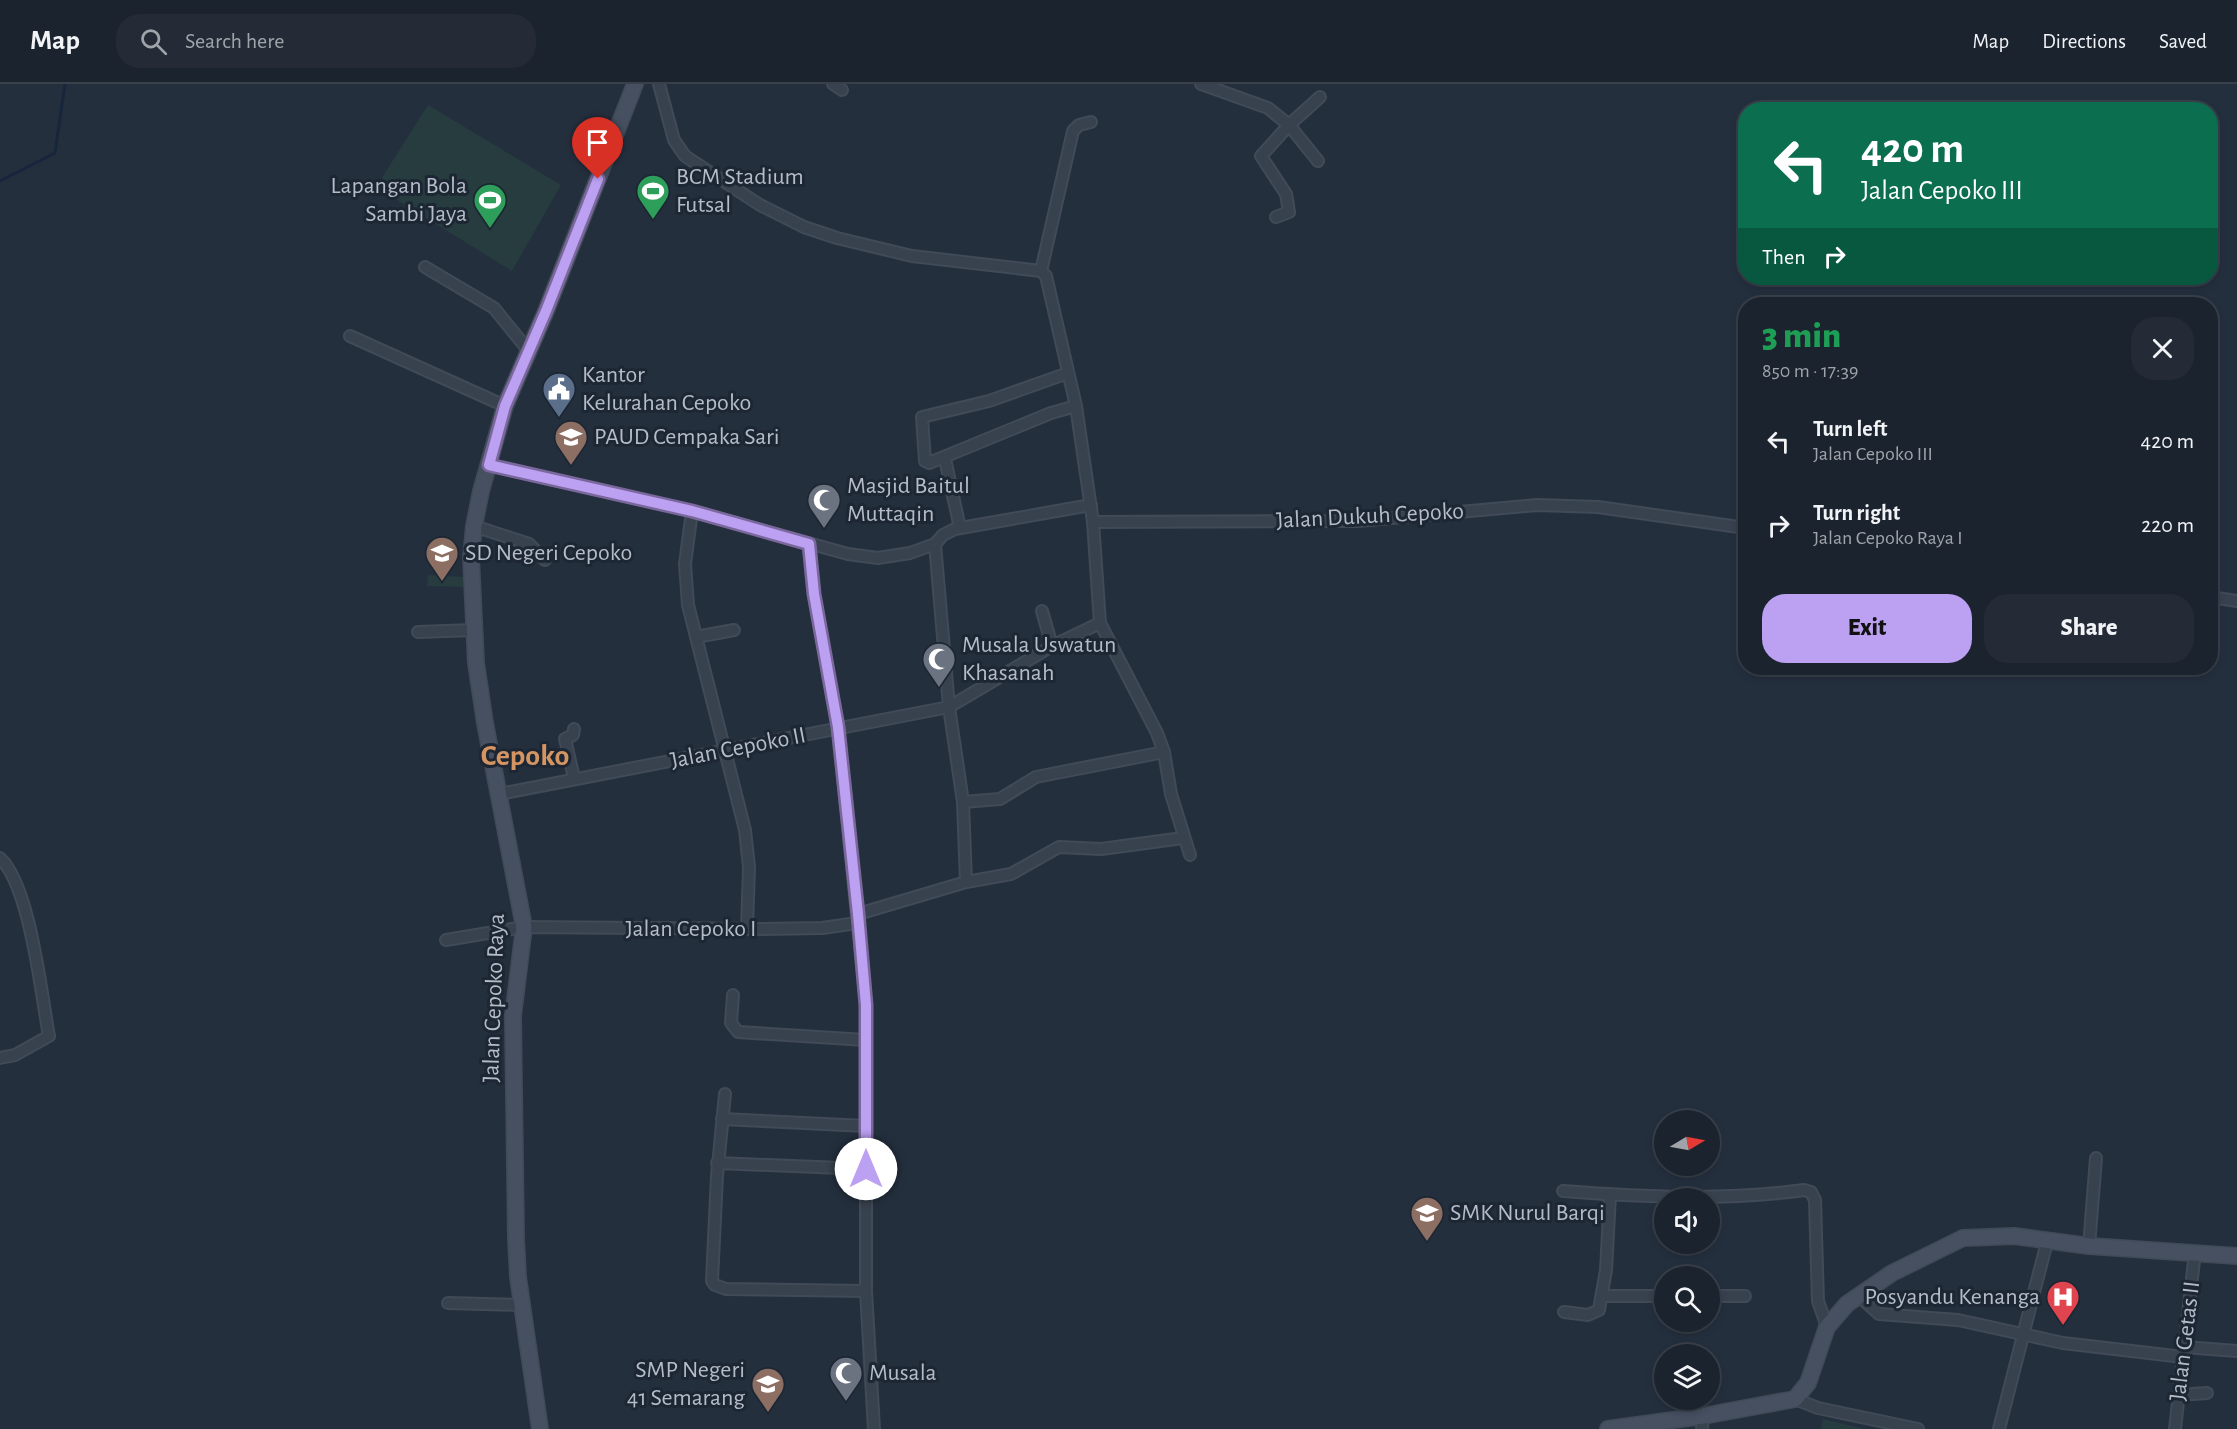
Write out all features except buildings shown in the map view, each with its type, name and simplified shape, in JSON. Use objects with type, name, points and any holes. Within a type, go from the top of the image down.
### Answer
[{"type":"main road","name":"Jalan Cepoko Raya","points":[[540,1429],[516,1247],[512,1050],[514,1000],[524,927],[483,713],[474,630],[471,558],[474,526],[505,406],[582,223],[635,84]]},
{"type":"main road","points":[[1608,1429],[1703,1423],[1795,1399],[1808,1383],[1827,1327],[1858,1296],[1892,1273],[1963,1238],[2002,1236],[2089,1246],[2237,1256]]},
{"type":"street","points":[[659,84],[674,140],[685,156],[760,205],[804,227],[837,238],[912,255],[1041,271]]},
{"type":"street","points":[[1201,84],[1268,108],[1289,125],[1317,161]]},
{"type":"street","points":[[1276,217],[1289,212],[1288,201],[1261,156],[1289,125],[1320,97]]},
{"type":"street","points":[[1091,122],[1079,125],[1073,131],[1041,271],[1049,286],[1076,406],[1093,522],[1100,623],[1125,667],[1164,752],[1171,794],[1190,855]]},
{"type":"street","points":[[425,267],[494,308],[528,350]]},
{"type":"street","points":[[350,336],[505,406]]},
{"type":"street","points":[[1068,374],[989,401],[922,417],[925,461],[929,463],[945,459],[1018,426],[1076,406]]},
{"type":"street","points":[[945,459],[960,528]]},
{"type":"street","points":[[489,465],[692,511],[848,554],[878,558],[910,553],[935,544],[942,535],[960,528],[1090,505]]},
{"type":"street","name":"Jalan Dukuh Cepoko","points":[[1093,522],[1358,521],[1538,505],[1598,507],[1738,527]]},
{"type":"street","points":[[692,511],[685,564],[688,605],[745,831],[749,867],[747,928]]},
{"type":"street","points":[[474,526],[529,544],[545,560]]},
{"type":"street","points":[[809,544],[814,594],[838,727],[857,918],[866,1041],[866,1291],[874,1429]]},
{"type":"street","points":[[935,544],[949,706],[963,802],[966,882]]},
{"type":"street","points":[[2218,598],[2237,601]]},
{"type":"street","points":[[1042,611],[1052,646]]},
{"type":"street","name":"Jalan Cepoko II","points":[[499,794],[949,706],[1052,646],[1100,623]]},
{"type":"street","points":[[418,632],[474,630]]},
{"type":"street","points":[[696,637],[734,630]]},
{"type":"street","points":[[574,729],[573,735],[565,739],[574,778]]},
{"type":"street","points":[[963,802],[1000,798],[1036,777],[1164,752]]},
{"type":"street","points":[[857,918],[966,882],[1011,874],[1059,847],[1101,849],[1183,838]]},
{"type":"street","points":[[0,858],[7,866],[25,908],[49,1036],[15,1055],[0,1058]]},
{"type":"street","name":"Jalan Cepoko I","points":[[524,927],[822,928],[857,918]]},
{"type":"street","points":[[446,940],[524,927]]},
{"type":"street","points":[[733,995],[731,1023],[738,1032],[866,1041]]},
{"type":"street","points":[[725,1094],[717,1163],[712,1281],[715,1285],[726,1289],[866,1291]]},
{"type":"street","points":[[722,1119],[866,1125]]},
{"type":"street","points":[[2089,1246],[2096,1158]]},
{"type":"street","points":[[717,1163],[866,1169]]},
{"type":"street","points":[[1563,1191],[1610,1195],[1716,1196],[1804,1190],[1811,1192],[1815,1200],[1818,1301],[1827,1327]]},
{"type":"street","points":[[1564,1312],[1573,1316],[1598,1313],[1603,1296],[1610,1195]]},
{"type":"street","points":[[1999,1429],[2047,1242]]},
{"type":"street","name":"Jalan Getas II","points":[[2175,1429],[2195,1252]]},
{"type":"street","points":[[1603,1296],[1654,1296]]},
{"type":"street","points":[[1720,1296],[1745,1296]]},
{"type":"street","points":[[1858,1296],[1878,1314],[1958,1320],[2062,1343],[2184,1352],[2237,1351]]},
{"type":"street","points":[[448,1303],[522,1305]]},
{"type":"street","points":[[2179,1395],[2207,1393]]},
{"type":"street","points":[[1795,1399],[1818,1408],[1918,1429]]},
{"type":"green space","name":"Lapangan Bola Sambi Jaya","points":[[428,105],[561,185],[512,271],[376,187]]},
{"type":"green space","points":[[428,575],[464,577],[463,587],[427,586]]},
{"type":"green space","points":[[1823,1419],[1865,1429],[1821,1429]]},
{"type":"waterway","points":[[0,181],[55,153],[65,84]]},
{"type":"place","name":"BCM Stadium Futsal","points":[[653,220]]},
{"type":"place","name":"Lapangan Bola Sambi Jaya","points":[[490,229]]},
{"type":"place","name":"Kantor Kelurahan Cepoko","points":[[559,418]]},
{"type":"place","name":"PAUD Cempaka Sari","points":[[571,466]]},
{"type":"place","name":"Masjid Baitul Muttaqin","points":[[824,529]]},
{"type":"place","name":"SD Negeri Cepoko","points":[[442,582]]},
{"type":"place","name":"Musala Uswatun Khasanah","points":[[939,688]]},
{"type":"place","name":"SMK Nurul Barqi","points":[[1427,1242]]},
{"type":"place","name":"Posyandu Kenanga","points":[[2063,1326]]},
{"type":"place","name":"Musala","points":[[846,1402]]},
{"type":"place","name":"SMP Negeri 41 Semarang","points":[[768,1413]]},
{"type":"district","name":"Cepoko","points":[[525,756]]},
{"type":"route","points":[[598,179],[546,311],[505,406],[489,465],[692,511],[809,544],[814,594],[838,727],[858,914],[866,1005],[866,1169]]}]
